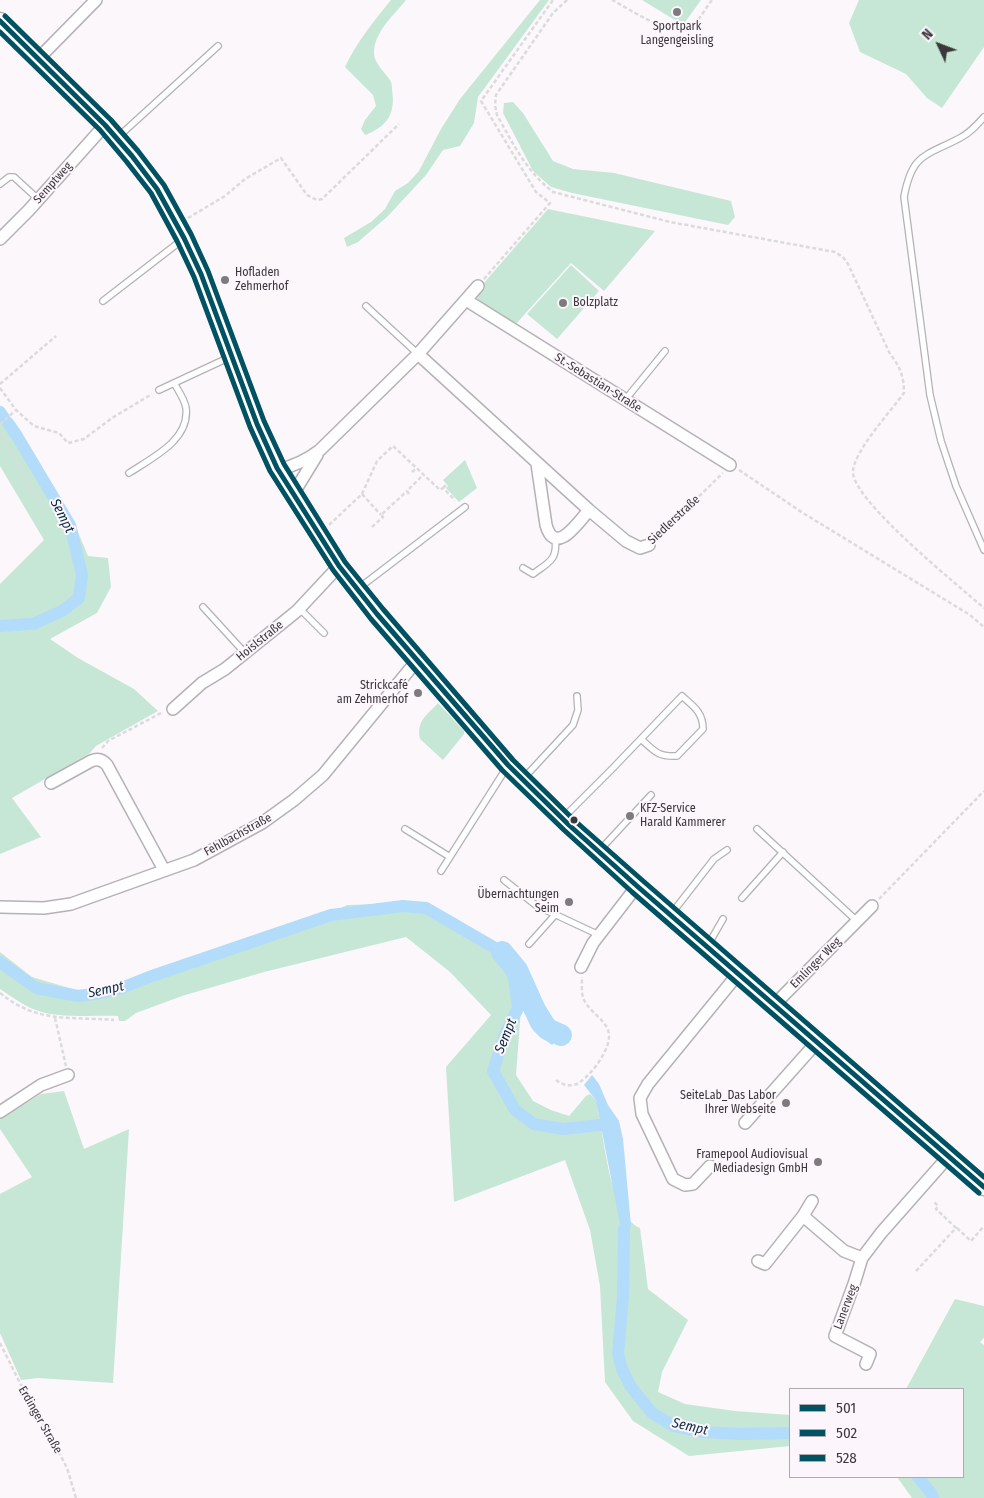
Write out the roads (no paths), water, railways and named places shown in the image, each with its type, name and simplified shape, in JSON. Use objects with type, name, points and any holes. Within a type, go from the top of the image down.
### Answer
[{"type":"main road","points":[[0,21],[105,125],[157,189],[201,274],[257,424],[278,470],[339,566],[418,662],[522,779],[598,852],[984,1187]]},
{"type":"street","points":[[39,58],[96,0]]},
{"type":"street","name":"Semptweg","points":[[0,239],[105,125]]},
{"type":"street","points":[[278,470],[292,467],[310,458],[320,450],[418,354],[478,286]]},
{"type":"street","name":"St.-Sebastian-Straße","points":[[466,300],[730,465]]},
{"type":"street","name":"Siedlerstraße","points":[[418,354],[589,510],[634,546],[640,548],[648,545]]},
{"type":"street","points":[[292,493],[320,450]]},
{"type":"street","points":[[537,464],[548,533],[555,538],[564,536],[589,510]]},
{"type":"street","name":"Hoislstraße","points":[[173,709],[299,608],[339,566]]},
{"type":"street","name":"Fehlbachstraße","points":[[0,907],[44,908],[71,904],[194,860],[254,828],[294,800],[323,775],[410,669],[418,662]]},
{"type":"street","points":[[51,783],[92,760],[100,760],[107,765],[164,870]]},
{"type":"street","points":[[581,967],[593,943],[637,886]]},
{"type":"street","name":"Emlinger Weg","points":[[774,1005],[872,906]]},
{"type":"street","points":[[710,1166],[692,1184],[685,1185],[673,1179],[642,1114],[640,1098],[648,1084],[738,974]]},
{"type":"street","points":[[745,1122],[817,1042]]},
{"type":"street","points":[[0,1112],[41,1086],[68,1075]]},
{"type":"street","name":"Lanerweg","points":[[866,1364],[870,1354],[835,1336],[862,1258],[881,1233],[948,1157]]},
{"type":"street","points":[[758,1262],[765,1264],[803,1216],[812,1201]]},
{"type":"street","points":[[803,1216],[844,1251],[862,1258]]},
{"type":"lane","points":[[116,138],[218,46]]},
{"type":"lane","points":[[984,117],[962,137],[923,155],[914,165],[908,178],[904,196],[930,395],[941,441],[956,486],[984,550]]},
{"type":"lane","points":[[0,184],[9,177],[14,177],[38,199]]},
{"type":"lane","points":[[103,301],[180,231]]},
{"type":"lane","points":[[366,306],[418,354]]},
{"type":"lane","points":[[626,400],[665,351]]},
{"type":"lane","points":[[159,390],[232,357]]},
{"type":"lane","points":[[130,473],[173,443],[180,433],[185,421],[186,407],[174,383]]},
{"type":"lane","points":[[358,590],[464,507]]},
{"type":"lane","points":[[523,568],[533,574],[553,560],[557,550],[555,538]]},
{"type":"lane","points":[[203,607],[245,653]]},
{"type":"lane","points":[[299,608],[324,633]]},
{"type":"lane","points":[[522,779],[572,724],[578,710],[577,696]]},
{"type":"lane","points":[[562,818],[682,696],[699,712],[703,720],[702,729],[676,756],[657,754],[641,739]]},
{"type":"lane","points":[[441,871],[508,764]]},
{"type":"lane","points":[[598,852],[651,795]]},
{"type":"lane","points":[[405,829],[450,857]]},
{"type":"lane","points":[[757,829],[857,921]]},
{"type":"lane","points":[[670,915],[714,859],[727,850]]},
{"type":"lane","points":[[742,898],[782,852]]},
{"type":"lane","points":[[504,880],[537,906],[599,935]]},
{"type":"lane","points":[[529,944],[555,915]]},
{"type":"lane","points":[[707,947],[723,919]]},
{"type":"water","points":[[519,975],[529,982],[547,1016],[568,1028],[552,1045],[535,1032],[529,1024]]},
{"type":"water","points":[[592,1075],[619,1121],[623,1139],[631,1225],[624,1245],[595,1099],[584,1085]]},
{"type":"waterway","name":"Sempt","points":[[0,412],[4,418]]},
{"type":"waterway","name":"Sempt","points":[[8,423],[70,525],[82,575],[79,598],[62,611],[33,624]]},
{"type":"waterway","name":"Sempt","points":[[0,626],[30,624]]},
{"type":"waterway","name":"Sempt","points":[[0,962],[36,988],[78,996],[95,994],[119,989],[331,915],[403,906],[426,908],[502,952],[514,977],[518,1008],[505,1034],[493,1071],[515,1110],[534,1124],[563,1129],[600,1125],[612,1126],[613,1130]]},
{"type":"waterway","points":[[502,952],[517,970],[535,1010],[547,1029],[561,1035]]},
{"type":"waterway","name":"Sempt","points":[[624,1229],[623,1297],[618,1354],[622,1369],[631,1387],[652,1413],[674,1426],[703,1432],[741,1434],[789,1433]]},
{"type":"waterway","name":"Sempt","points":[[919,1478],[933,1498]]},
{"type":"place","name":"Sportpark Langengeisling","points":[[677,12]]},
{"type":"place","name":"Hofladen Zehmerhof","points":[[225,280]]},
{"type":"place","name":"Bolzplatz","points":[[563,303]]},
{"type":"place","name":"Strickcafé am Zehmerhof","points":[[418,693]]},
{"type":"place","name":"KFZ-Service Harald Kammerer","points":[[630,816]]},
{"type":"place","name":"Übernachtungen Seim","points":[[569,902]]},
{"type":"place","name":"SeiteLab_Das Labor Ihrer Webseite","points":[[786,1103]]},
{"type":"place","name":"Framepool Audiovisual Mediadesign GmbH","points":[[818,1162]]}]
